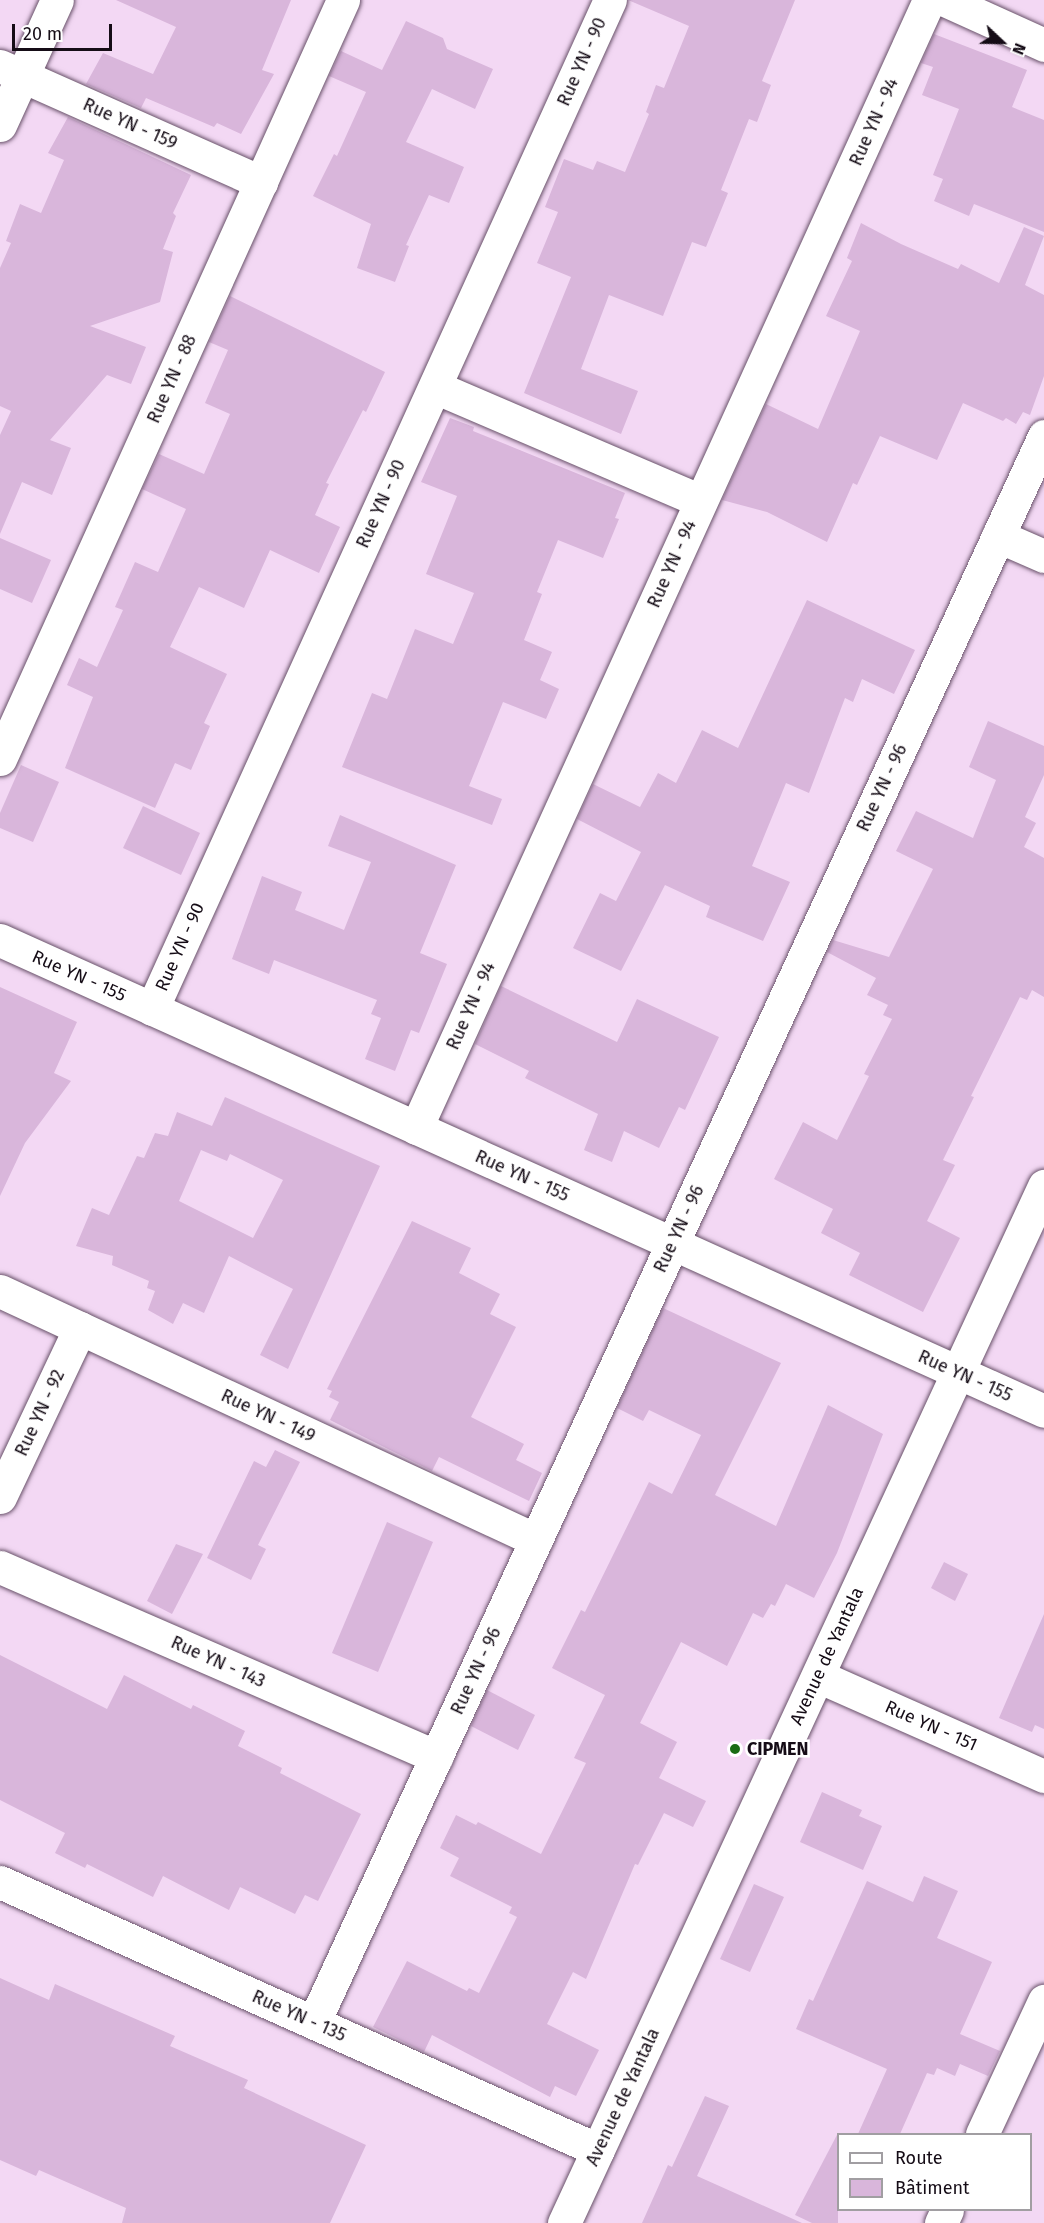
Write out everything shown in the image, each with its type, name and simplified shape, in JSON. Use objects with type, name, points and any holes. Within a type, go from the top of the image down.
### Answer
[{"type":"street","points":[[0,125],[11,71],[57,0]]},
{"type":"street","name":"Rue YN - 88","points":[[0,759],[344,0]]},
{"type":"street","name":"Rue YN - 90","points":[[152,1009],[610,0]]},
{"type":"street","name":"Rue YN - 94","points":[[416,1128],[929,0]]},
{"type":"street","points":[[945,0],[1044,45]]},
{"type":"street","name":"Rue YN - 159","points":[[11,71],[261,182]]},
{"type":"street","points":[[435,387],[701,501]]},
{"type":"street","name":"Rue YN - 96","points":[[314,2022],[1044,436]]},
{"type":"street","points":[[998,536],[1044,556]]},
{"type":"street","name":"Rue YN - 155","points":[[0,940],[1044,1411]]},
{"type":"street","name":"Avenue de Yantala","points":[[564,2223],[1044,1186]]},
{"type":"street","name":"Rue YN - 149","points":[[0,1291],[536,1540]]},
{"type":"street","name":"Rue YN - 92","points":[[0,1497],[80,1328]]},
{"type":"street","name":"Rue YN - 143","points":[[0,1567],[436,1757]]},
{"type":"street","name":"Rue YN - 151","points":[[818,1676],[1044,1776]]},
{"type":"street","name":"Rue YN - 135","points":[[0,1882],[598,2150]]},
{"type":"street","points":[[983,2133],[1036,2041],[1044,2001]]},
{"type":"building","points":[[116,0],[291,0],[262,70],[274,74],[241,134],[217,123],[214,127],[146,98],[141,108],[86,84],[103,53],[153,74],[176,27]]},
{"type":"building","points":[[628,0],[795,0],[762,81],[771,85],[757,122],[749,119],[721,190],[728,193],[706,247],[692,242],[663,316],[609,295],[581,369],[638,391],[621,434],[524,393],[571,277],[537,263],[558,212],[545,207],[564,159],[593,170],[597,161],[625,172],[649,114],[646,112],[656,85],[664,88],[689,26]]},
{"type":"building","points":[[406,21],[443,38],[447,49],[493,69],[475,109],[432,89],[406,142],[464,167],[449,203],[429,195],[406,245],[409,246],[395,282],[357,268],[371,224],[313,196],[334,154],[337,156],[366,92],[329,76],[341,51],[382,70]]},
{"type":"building","points":[[934,34],[1027,70],[1012,107],[1044,120],[1044,232],[974,204],[969,216],[934,201],[943,179],[933,175],[959,109],[922,95],[933,67],[921,63]]},
{"type":"building","points":[[68,117],[191,175],[173,213],[176,216],[163,249],[173,252],[160,302],[90,326],[146,347],[131,384],[107,375],[50,440],[71,448],[52,495],[22,482],[0,534],[0,435],[11,411],[0,406],[0,268],[11,243],[6,241],[20,204],[41,213],[64,160],[48,153]]},
{"type":"building","points":[[861,223],[901,244],[958,269],[961,264],[999,283],[1024,227],[1044,236],[1025,285],[1044,295],[1044,376],[1030,415],[1023,412],[1016,424],[1006,418],[1003,421],[963,403],[937,460],[880,436],[857,485],[853,483],[827,542],[767,512],[722,500],[766,404],[818,429],[860,331],[826,316],[852,261],[847,258]]},
{"type":"building","points":[[230,296],[385,372],[366,412],[363,410],[326,483],[329,484],[315,515],[340,527],[319,573],[270,550],[244,608],[199,587],[170,647],[227,674],[204,723],[210,726],[191,770],[175,763],[155,808],[65,768],[93,697],[67,685],[79,658],[97,667],[123,610],[115,607],[135,562],[158,572],[186,509],[142,489],[159,454],[204,474],[230,414],[205,403],[228,350],[209,342]]},
{"type":"building","points":[[450,418],[474,427],[473,431],[625,493],[615,518],[619,519],[603,558],[558,540],[537,592],[542,594],[524,640],[552,652],[540,680],[559,689],[546,719],[503,702],[469,786],[502,799],[492,825],[342,767],[372,693],[387,699],[415,629],[453,644],[474,593],[426,574],[457,496],[421,482]]},
{"type":"building","points":[[0,538],[51,560],[32,603],[0,589]]},
{"type":"building","points":[[807,600],[915,650],[894,694],[862,679],[853,702],[845,698],[809,793],[786,783],[752,866],[790,882],[763,941],[706,917],[710,906],[665,885],[621,971],[573,948],[600,893],[616,901],[641,852],[577,819],[593,784],[640,807],[658,773],[676,783],[702,730],[738,748]]},
{"type":"building","points":[[988,721],[1044,746],[1044,775],[1025,817],[1036,823],[1024,847],[1044,858],[1044,997],[1032,990],[1027,1000],[1020,997],[971,1096],[974,1097],[943,1160],[955,1165],[927,1221],[960,1238],[923,1312],[849,1275],[860,1253],[821,1233],[833,1209],[774,1179],[803,1122],[837,1140],[869,1076],[864,1074],[892,1019],[883,1015],[888,1005],[867,995],[876,978],[827,952],[833,940],[889,957],[933,869],[896,851],[916,811],[973,838],[996,780],[969,767]]},
{"type":"building","points":[[21,765],[59,782],[33,842],[0,828],[0,813]]},
{"type":"building","points":[[143,806],[200,833],[181,875],[123,848]]},
{"type":"building","points":[[340,815],[456,865],[420,953],[447,964],[419,1033],[411,1030],[395,1071],[365,1059],[381,1018],[371,1014],[377,1000],[274,960],[269,974],[232,959],[262,876],[302,892],[295,910],[344,930],[371,862],[328,846]]},
{"type":"building","points":[[501,986],[617,1042],[637,999],[719,1037],[685,1110],[679,1107],[659,1148],[624,1131],[612,1162],[584,1150],[598,1114],[525,1078],[529,1071],[475,1044]]},
{"type":"building","points":[[0,987],[77,1022],[54,1073],[71,1081],[25,1143],[0,1196]]},
{"type":"building","points":[[225,1097],[380,1166],[288,1369],[260,1355],[293,1289],[229,1256],[204,1313],[183,1303],[173,1324],[148,1310],[155,1291],[147,1288],[149,1281],[112,1265],[113,1256],[76,1246],[92,1208],[109,1215],[137,1156],[144,1158],[155,1133],[168,1136],[177,1112],[212,1126]],"holes":[[[201,1150],[227,1161],[230,1154],[283,1180],[253,1238],[179,1201]]]},
{"type":"building","points":[[412,1221],[471,1248],[459,1273],[500,1294],[490,1314],[516,1327],[471,1417],[524,1444],[516,1460],[542,1473],[529,1501],[439,1457],[432,1471],[330,1420],[339,1402],[329,1397],[332,1391],[327,1389]]},
{"type":"building","points":[[663,1308],[781,1363],[715,1495],[776,1526],[828,1405],[883,1434],[837,1553],[814,1598],[786,1584],[775,1606],[771,1604],[763,1618],[753,1613],[727,1666],[681,1642],[640,1723],[677,1742],[659,1778],[706,1801],[693,1827],[664,1813],[638,1865],[635,1864],[586,1979],[573,1972],[547,2024],[599,2050],[576,2096],[555,2086],[550,2097],[432,2035],[424,2052],[373,2027],[407,1961],[467,1991],[469,1988],[479,1993],[517,1917],[509,1913],[512,1907],[450,1876],[459,1858],[440,1848],[456,1815],[476,1825],[478,1822],[541,1854],[586,1763],[574,1758],[605,1695],[552,1668],[581,1610],[585,1612],[649,1482],[672,1494],[701,1435],[649,1410],[643,1421],[617,1408]]},
{"type":"building","points":[[275,1450],[300,1462],[258,1545],[266,1549],[251,1580],[207,1558],[254,1461],[266,1467]]},
{"type":"building","points":[[387,1522],[433,1542],[378,1672],[332,1653]]},
{"type":"building","points":[[176,1544],[203,1554],[172,1614],[147,1601]]},
{"type":"building","points":[[944,1562],[968,1574],[955,1601],[931,1588]]},
{"type":"building","points":[[1044,1614],[1044,1729],[1035,1725],[1032,1732],[999,1718]]},
{"type":"building","points":[[0,1655],[107,1709],[124,1675],[191,1709],[193,1705],[245,1731],[238,1746],[282,1768],[280,1773],[361,1814],[318,1901],[305,1895],[295,1914],[240,1887],[229,1910],[163,1876],[153,1897],[87,1864],[85,1868],[55,1853],[65,1833],[0,1800]]},
{"type":"building","points":[[487,1690],[535,1715],[518,1750],[471,1726]]},
{"type":"building","points":[[822,1792],[862,1810],[859,1816],[882,1826],[863,1870],[800,1842]]},
{"type":"building","points":[[924,1876],[958,1891],[937,1938],[992,1962],[960,2034],[1000,2051],[988,2076],[960,2064],[955,2076],[937,2068],[934,2075],[927,2073],[900,2133],[858,2133],[887,2069],[796,2029],[809,1999],[813,2001],[867,1881],[913,1902]]},
{"type":"building","points":[[754,1884],[784,1897],[750,1972],[720,1959]]},
{"type":"building","points":[[0,1978],[49,2000],[55,1984],[175,2036],[170,2046],[248,2080],[244,2088],[366,2145],[330,2223],[122,2223],[126,2208],[39,2170],[36,2176],[0,2160]]},
{"type":"building","points":[[705,2096],[729,2106],[697,2176],[802,2223],[642,2223],[668,2165],[672,2167]]},
{"type":"building","points":[[837,2135],[838,2223],[812,2223],[795,2215]]},
{"type":"place","name":"CIPMEN","points":[[735,1749]]}]
